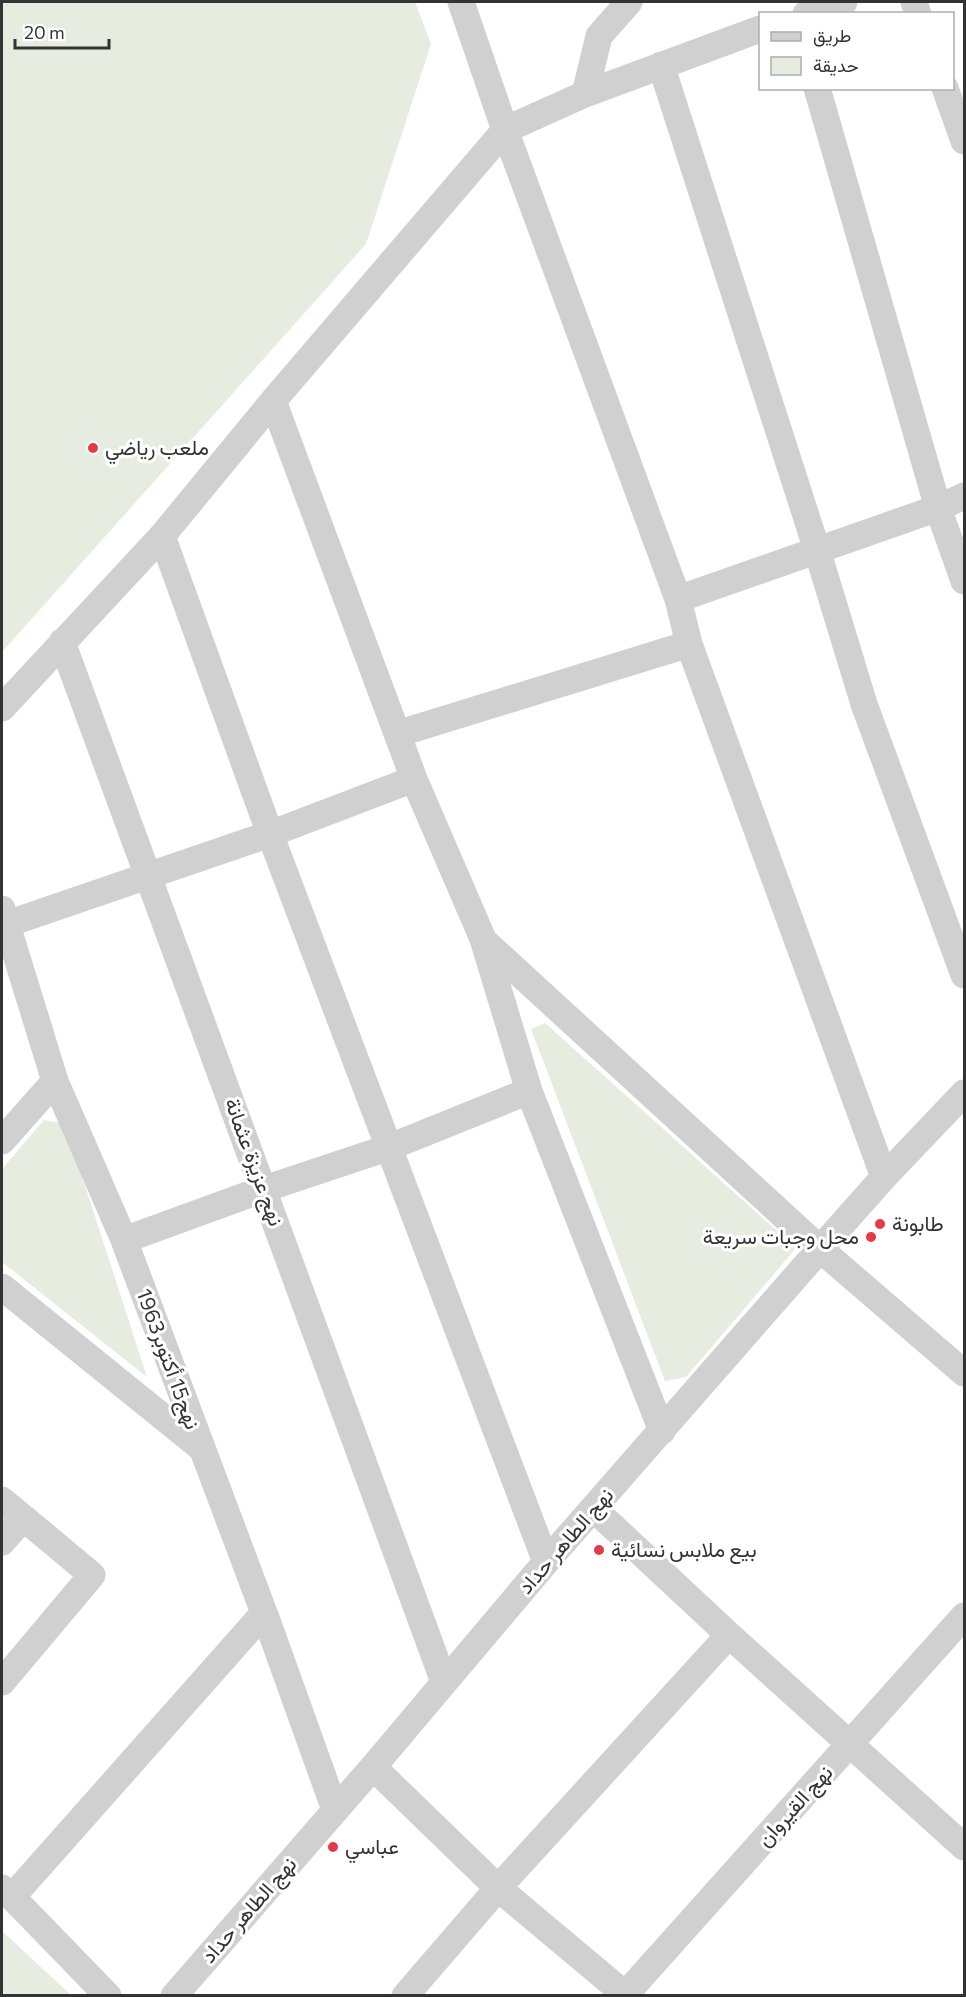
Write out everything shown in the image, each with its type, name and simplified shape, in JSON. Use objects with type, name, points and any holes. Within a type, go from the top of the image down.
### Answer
[{"type":"street","points":[[461,2],[505,130],[678,599],[689,644],[884,1177]]},
{"type":"street","points":[[585,94],[599,36],[629,2]]},
{"type":"street","points":[[812,12],[844,2]]},
{"type":"street","points":[[2,708],[162,536],[273,401],[505,130],[585,94],[759,29]]},
{"type":"street","points":[[661,65],[817,550],[864,704],[964,975]]},
{"type":"street","points":[[818,90],[938,508],[964,581]]},
{"type":"street","points":[[946,90],[964,141]]},
{"type":"street","points":[[273,401],[414,780],[483,939],[529,1091],[662,1431]]},
{"type":"street","points":[[678,599],[938,508],[964,496]]},
{"type":"street","points":[[162,536],[270,834],[546,1562]]},
{"type":"street","name":"نهج عزيزة عثمانة","points":[[62,642],[444,1682]]},
{"type":"street","points":[[397,734],[689,644]]},
{"type":"street","points":[[4,917],[148,876],[270,834],[414,780]]},
{"type":"street","name":"نهج15 أكتوبر1963","points":[[4,917],[55,1081],[124,1240],[264,1613],[335,1810]]},
{"type":"street","points":[[483,939],[820,1249],[964,1373]]},
{"type":"street","points":[[2,1141],[55,1081]]},
{"type":"street","points":[[124,1240],[264,1189],[390,1147],[529,1091]]},
{"type":"street","name":"نهج الطاهر حداد","points":[[174,1995],[373,1767],[546,1562],[820,1249],[884,1177],[964,1093]]},
{"type":"street","points":[[2,1287],[201,1448]]},
{"type":"street","points":[[2,1500],[92,1575],[2,1682]]},
{"type":"street","points":[[594,1509],[849,1745],[964,1847]]},
{"type":"street","points":[[2,1542],[23,1518]]},
{"type":"street","points":[[108,1995],[7,1892],[264,1613]]},
{"type":"street","name":"نهج القيروان","points":[[626,1995],[964,1616]]},
{"type":"street","points":[[405,1995],[498,1888],[729,1635]]},
{"type":"street","points":[[373,1767],[498,1888],[626,1995]]},
{"type":"green space","name":"ملعب رياضي","points":[[2,2],[415,2],[431,44],[366,244],[2,652]]},
{"type":"green space","points":[[545,1023],[796,1248],[686,1377],[665,1381],[531,1029]]},
{"type":"green space","points":[[44,1120],[65,1124],[147,1377],[2,1262],[2,1169]]},
{"type":"green space","points":[[2,1931],[71,1995],[2,1995]]},
{"type":"place","name":"ملعب رياضي","points":[[93,448]]},
{"type":"place","name":"طابونة","points":[[880,1224]]},
{"type":"place","name":"محل وجبات سريعة","points":[[871,1237]]},
{"type":"place","name":"بيع ملابس نسائية","points":[[599,1550]]},
{"type":"place","name":"عباسي","points":[[333,1847]]}]
